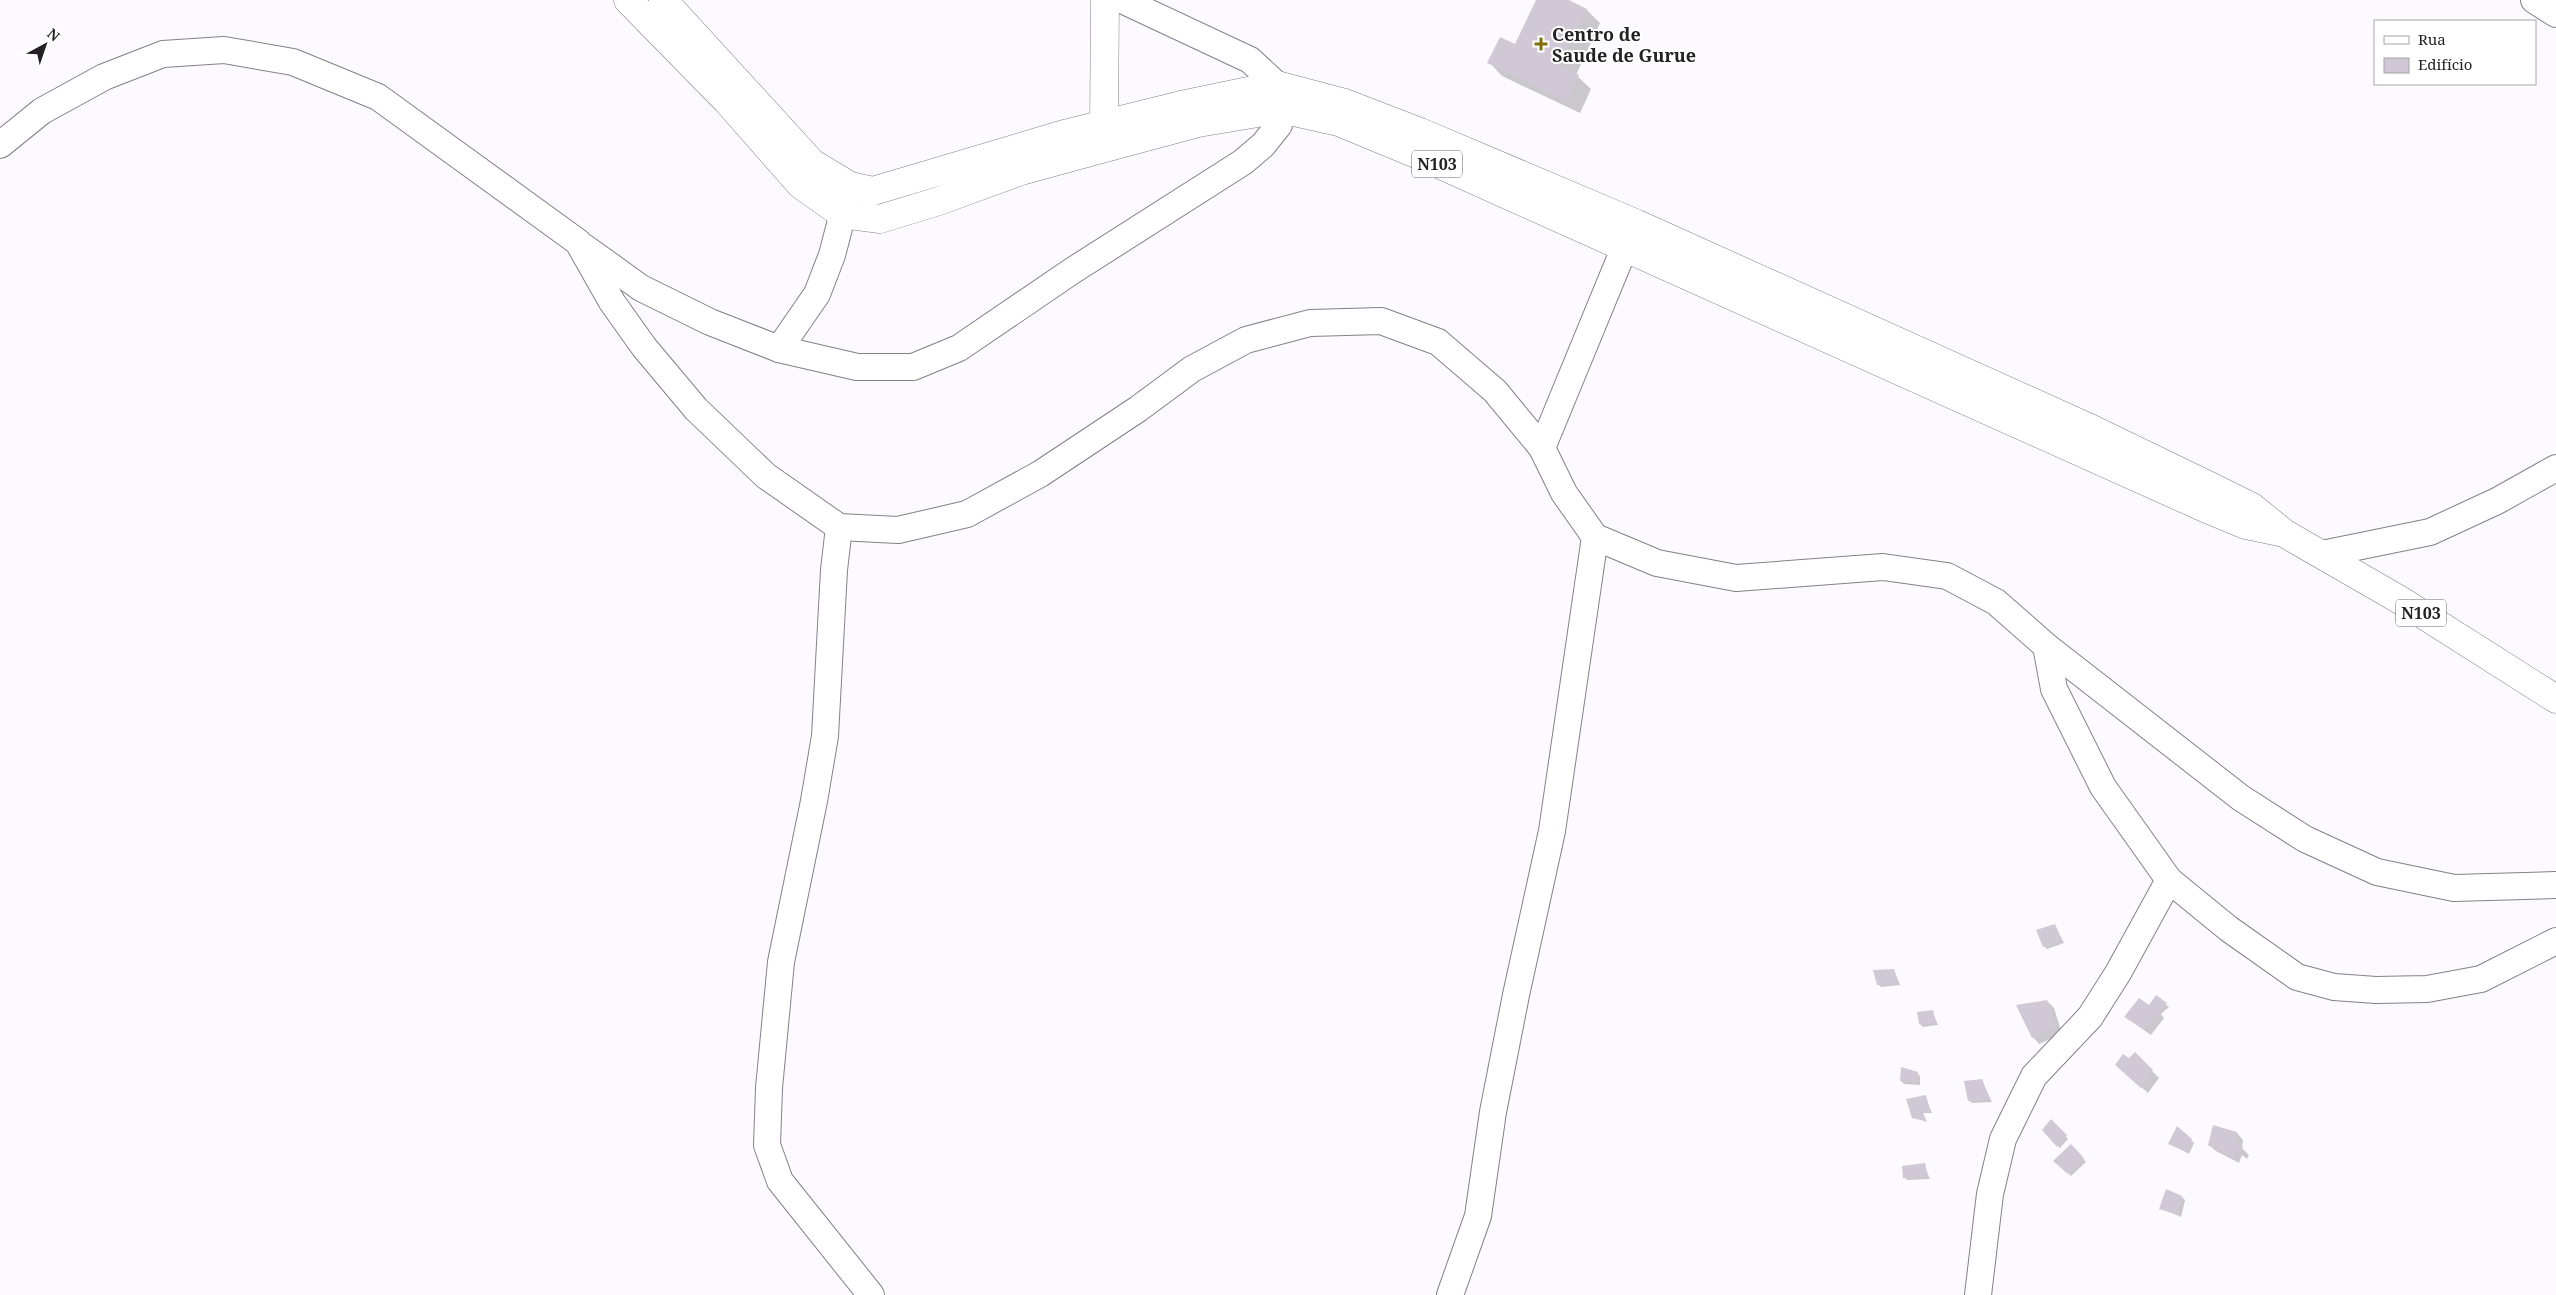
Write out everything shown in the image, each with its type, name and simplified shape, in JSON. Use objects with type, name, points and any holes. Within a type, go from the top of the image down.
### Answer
[{"type":"main road","name":"N103","points":[[628,0],[727,101],[800,185],[842,214],[880,219],[939,201],[1022,171],[1198,123],[1279,97],[1624,248],[2207,509],[2246,525],[2284,533]]},
{"type":"main road","name":"N103","points":[[662,0],[812,163],[850,186],[873,191],[1104,124],[1279,97],[1345,103],[1420,132],[1635,223],[2092,429],[2252,506],[2284,533],[2409,605],[2556,699]]},
{"type":"main road","points":[[1104,124],[1106,0]]},
{"type":"street","points":[[0,145],[42,111],[104,77],[163,54],[224,50],[293,62],[378,98],[641,288],[710,322],[779,349],[857,367],[913,367],[959,348],[1072,271],[1244,162],[1264,145],[1279,125],[1279,97],[1250,60],[1122,0]]},
{"type":"street","points":[[2534,0],[2556,14]]},
{"type":"street","points":[[779,349],[817,294],[832,255],[850,186]]},
{"type":"street","points":[[1542,448],[1635,223]]},
{"type":"street","points":[[578,242],[612,302],[644,347],[696,409],[766,476],[839,527],[898,530],[967,514],[1040,474],[1192,369],[1246,340],[1310,323],[1381,321],[1438,342],[1494,391],[1542,448],[1564,493],[1595,537],[1657,563],[1736,578],[1883,567],[1947,576],[1996,602],[2046,646],[2241,798],[2305,839],[2377,872],[2454,888],[2556,885]]},
{"type":"street","points":[[2322,554],[2430,532],[2496,501],[2556,468]]},
{"type":"street","points":[[839,527],[834,570],[825,736],[781,962],[769,1088],[767,1145],[780,1181],[871,1295]]},
{"type":"street","points":[[1450,1295],[1478,1216],[1499,1082],[1552,831],[1595,537]]},
{"type":"street","points":[[2046,646],[2054,689],[2103,787],[2169,880],[2229,929],[2297,977],[2334,987],[2376,990],[2426,989],[2480,979],[2556,941]]},
{"type":"street","points":[[1978,1295],[1990,1194],[2003,1139],[2034,1076],[2090,1017],[2118,973],[2169,880]]},
{"type":"building","points":[[1536,0],[1569,0],[1587,9],[1560,66],[1579,75],[1567,100],[1487,63],[1500,37],[1515,44]]},
{"type":"building","points":[[2055,924],[2062,940],[2043,947],[2036,930]]},
{"type":"building","points":[[1894,969],[1898,983],[1877,985],[1873,970]]},
{"type":"building","points":[[2156,995],[2167,1003],[2144,1029],[2124,1017],[2139,998],[2149,1005]]},
{"type":"building","points":[[2047,1000],[2057,1028],[2032,1038],[2016,1005]]},
{"type":"building","points":[[1933,1010],[1936,1023],[1919,1024],[1917,1012]]},
{"type":"building","points":[[2135,1052],[2153,1070],[2141,1088],[2115,1065],[2123,1054],[2129,1058]]},
{"type":"building","points":[[1901,1067],[1918,1072],[1918,1083],[1900,1081]]},
{"type":"building","points":[[1982,1079],[1990,1099],[1968,1101],[1964,1081]]},
{"type":"building","points":[[1926,1095],[1930,1111],[1921,1111],[1925,1121],[1912,1118],[1906,1099]]},
{"type":"building","points":[[2051,1119],[2067,1135],[2057,1147],[2042,1130]]},
{"type":"building","points":[[2213,1125],[2237,1132],[2236,1144],[2243,1147],[2241,1153],[2235,1150],[2233,1158],[2208,1145]]},
{"type":"building","points":[[2177,1126],[2192,1139],[2186,1152],[2168,1144]]},
{"type":"building","points":[[2071,1144],[2084,1158],[2068,1174],[2053,1161]]},
{"type":"building","points":[[1925,1163],[1928,1177],[1903,1178],[1902,1166]]},
{"type":"building","points":[[2166,1189],[2182,1196],[2178,1215],[2159,1209]]},
{"type":"place","name":"Centro de Saude de Gurue","points":[[1541,44]]}]
